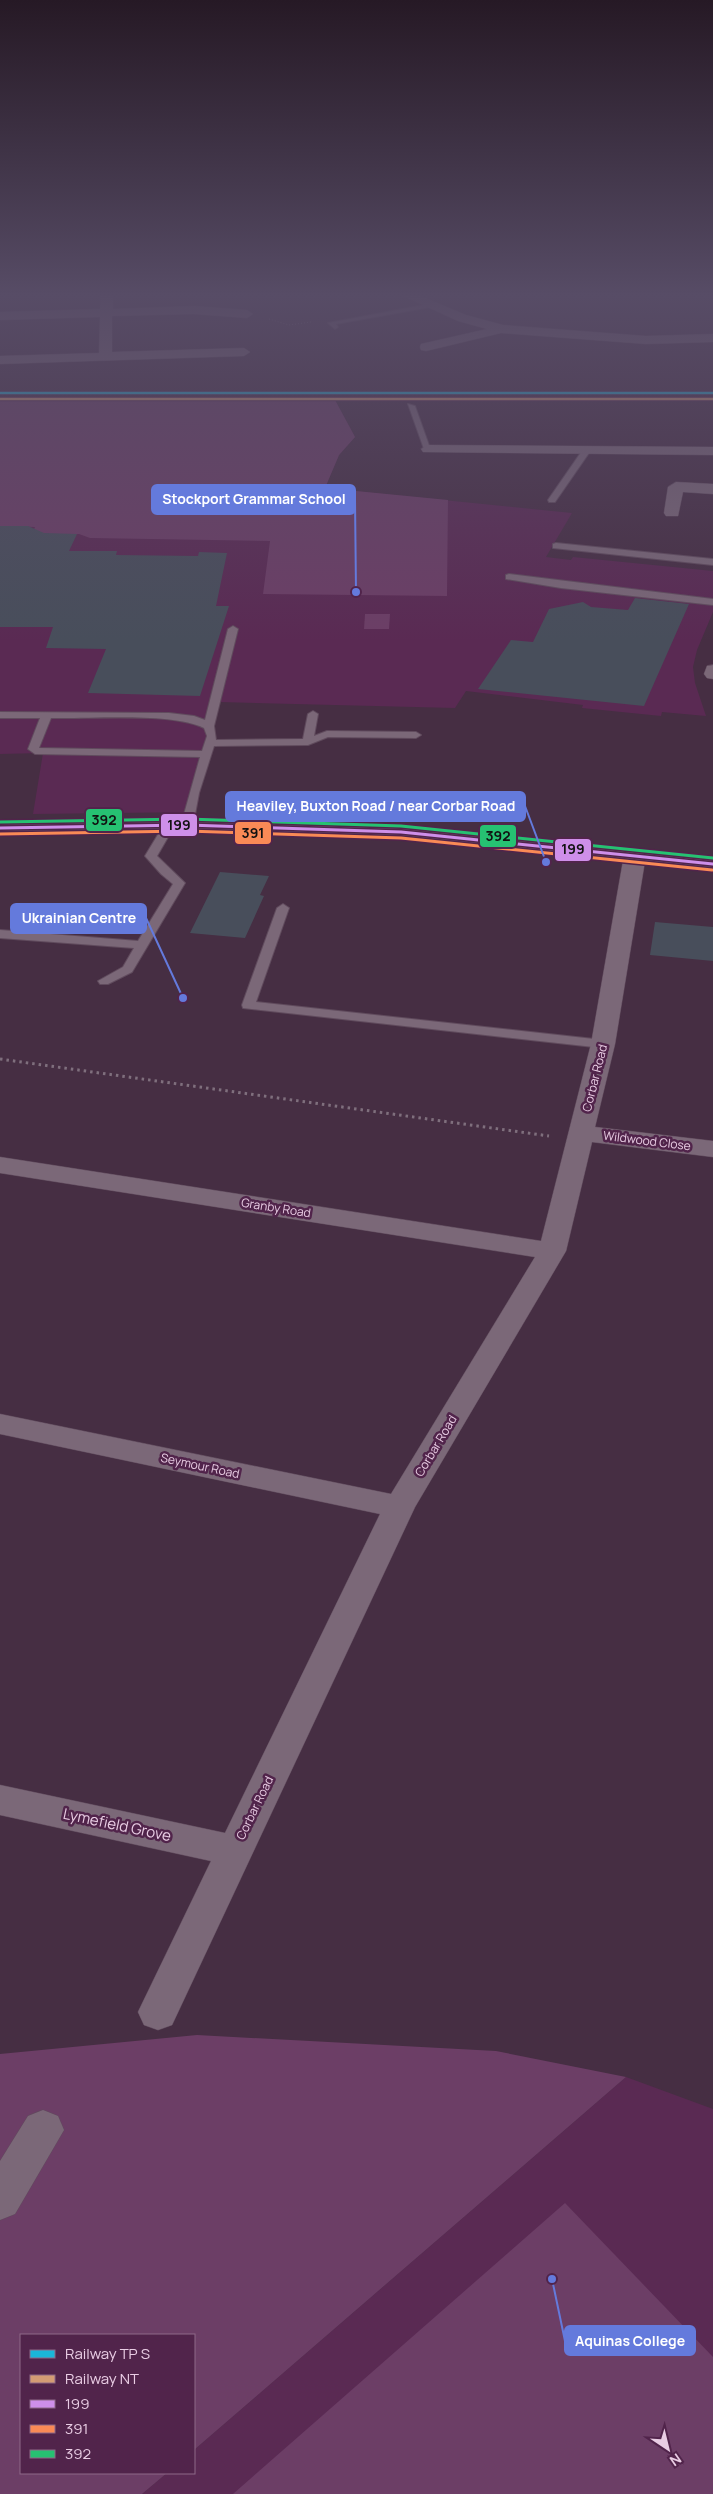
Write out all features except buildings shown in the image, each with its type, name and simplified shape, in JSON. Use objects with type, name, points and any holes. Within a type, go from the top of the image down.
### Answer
[{"type":"highway","points":[[0,828],[178,825],[401,832],[713,864]]},
{"type":"street","points":[[428,449],[588,450],[674,471],[713,489]]},
{"type":"street","points":[[674,471],[713,450]]},
{"type":"street","points":[[672,513],[674,471]]},
{"type":"street","name":"Corbar Road","points":[[158,2012],[399,1507],[552,1251],[604,1044],[635,855]]},
{"type":"street","name":"Wildwood Close","points":[[580,1137],[713,1149]]},
{"type":"street","name":"Granby Road","points":[[0,1165],[552,1251]]},
{"type":"street","name":"Seymour Road","points":[[0,1424],[399,1507]]},
{"type":"street","name":"Lymefield Grove","points":[[0,1800],[234,1850]]},
{"type":"street","points":[[0,2199],[43,2130]]},
{"type":"lane","points":[[413,408],[428,449]]},
{"type":"lane","points":[[552,500],[588,450]]},
{"type":"lane","points":[[556,546],[713,562]]},
{"type":"lane","points":[[509,576],[561,585],[713,602]]},
{"type":"lane","points":[[104,981],[128,969],[140,945],[179,883],[165,872],[151,856],[178,825],[212,736],[209,726],[233,629]]},
{"type":"lane","points":[[308,742],[313,714]]},
{"type":"lane","points":[[0,715],[169,716],[194,718],[209,726]]},
{"type":"lane","points":[[47,715],[33,749],[35,751],[205,754]]},
{"type":"lane","points":[[209,743],[308,742],[327,734],[416,735]]},
{"type":"lane","points":[[283,908],[248,1005],[604,1044]]},
{"type":"lane","points":[[0,934],[140,945]]},
{"type":"path","points":[[0,1059],[580,1137]]},
{"type":"shaded area","points":[[0,408],[340,408],[355,437],[339,455],[325,488],[572,513],[546,557],[571,560],[573,557],[713,571],[713,612],[697,650],[693,667],[695,683],[706,716],[662,712],[661,716],[582,708],[583,705],[466,691],[455,708],[219,702],[196,812],[33,814],[43,753],[0,754]]},
{"type":"shaded area","points":[[0,408],[340,408],[355,437],[339,455],[325,488],[448,500],[447,596],[263,594],[270,541],[90,538],[79,534],[32,534],[35,527],[0,526]]},
{"type":"shaded area","points":[[365,614],[390,614],[389,629],[364,629]]},
{"type":"shaded area","points":[[197,2035],[496,2051],[626,2077],[195,2449],[195,2334],[20,2334],[20,2474],[166,2474],[142,2494],[0,2494],[0,2054]]},
{"type":"shaded area","points":[[626,2077],[713,2109],[713,2494],[142,2494],[166,2474],[195,2474],[195,2449]]},
{"type":"shaded area","points":[[565,2203],[713,2357],[713,2494],[233,2494]]},
{"type":"transit line","name":"392","points":[[0,822],[187,819],[401,826],[713,858]]},
{"type":"transit line","name":"199","points":[[0,828],[187,825],[401,832],[713,864]]},
{"type":"transit line","name":"391","points":[[0,834],[187,831],[401,838],[712,870]]},
{"type":"place","name":"Stockport Grammar School","points":[[356,592]]},
{"type":"place","name":"Heaviley, Buxton Road / near Corbar Road","points":[[546,862]]},
{"type":"place","name":"Ukrainian Centre","points":[[183,998]]},
{"type":"place","name":"Aquinas College","points":[[552,2279]]}]
